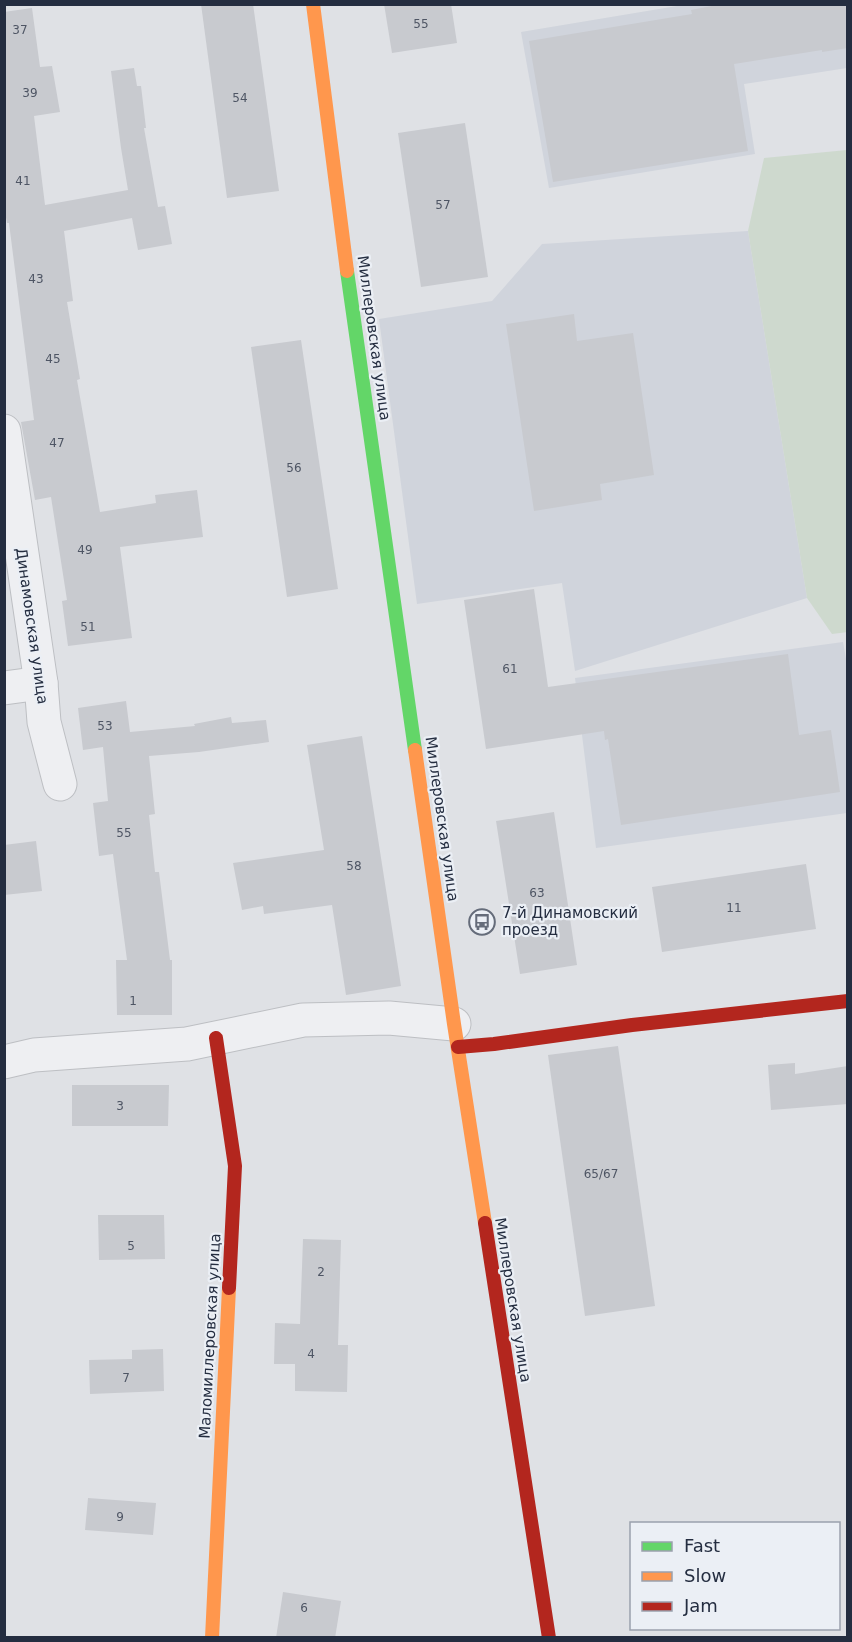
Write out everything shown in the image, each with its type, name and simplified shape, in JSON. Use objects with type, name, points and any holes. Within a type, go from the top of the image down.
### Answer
[{"type":"street","name":"Миллеровская улица","points":[[312,4],[456,1036],[549,1638]]},
{"type":"street","name":"Динамовская улица","points":[[4,430],[41,683],[44,722],[60,784]]},
{"type":"street","points":[[4,688],[41,683]]},
{"type":"street","points":[[4,1062],[34,1055],[187,1044],[303,1020],[389,1018],[495,1044],[632,1025],[848,1001]]},
{"type":"street","name":"Маломиллеровская улица","points":[[212,1638],[235,1166],[216,1038]]},
{"type":"shaded area","points":[[683,5],[847,5],[847,68],[744,84],[755,154],[549,188],[521,32]]},
{"type":"shaded area","points":[[847,150],[848,632],[832,634],[807,598],[748,231],[764,158]]},
{"type":"shaded area","points":[[748,231],[807,598],[575,671],[562,583],[417,604],[379,319],[492,301],[542,244]]},
{"type":"shaded area","points":[[843,642],[848,670],[847,813],[596,848],[575,678]]},
{"type":"building","points":[[201,4],[253,4],[279,191],[227,198]]},
{"type":"building","points":[[384,4],[451,4],[457,43],[392,53]]},
{"type":"building","points":[[722,4],[848,4],[848,48],[734,64],[748,151],[553,182],[529,41],[692,14],[691,10]]},
{"type":"building","points":[[32,8],[40,67],[52,66],[60,112],[34,116],[45,205],[128,190],[111,71],[134,68],[137,86],[141,86],[146,128],[144,128],[158,207],[165,206],[172,244],[138,250],[132,218],[64,231],[73,301],[67,302],[80,379],[77,380],[100,512],[156,503],[155,495],[197,490],[203,537],[120,547],[132,638],[68,646],[62,601],[67,600],[51,497],[35,500],[21,422],[34,420],[9,223],[7,223],[4,206],[4,12]]},
{"type":"building","points":[[465,123],[488,277],[421,287],[398,133]]},
{"type":"building","points":[[574,314],[577,341],[633,333],[654,475],[600,484],[602,500],[534,511],[506,324]]},
{"type":"building","points":[[301,340],[338,589],[287,597],[251,347]]},
{"type":"building","points":[[534,589],[548,687],[788,654],[799,735],[831,730],[840,792],[621,825],[608,739],[605,740],[604,731],[486,749],[464,600]]},
{"type":"building","points":[[126,701],[130,732],[195,726],[194,724],[231,717],[232,723],[266,720],[269,742],[199,752],[149,756],[155,814],[149,815],[155,872],[159,872],[170,960],[172,960],[172,1015],[117,1015],[116,960],[127,960],[113,854],[99,856],[93,803],[108,801],[103,747],[83,750],[78,708]]},
{"type":"building","points":[[362,736],[401,986],[346,995],[332,905],[264,914],[263,906],[242,910],[233,863],[324,850],[307,745]]},
{"type":"building","points":[[554,812],[577,965],[520,974],[496,821]]},
{"type":"building","points":[[36,841],[42,891],[4,895],[4,845]]},
{"type":"building","points":[[806,864],[816,929],[662,952],[652,887]]},
{"type":"building","points":[[618,1046],[655,1306],[585,1316],[548,1055]]},
{"type":"building","points":[[795,1063],[795,1074],[848,1066],[848,1104],[771,1110],[768,1065]]},
{"type":"building","points":[[72,1085],[169,1085],[168,1126],[72,1126]]},
{"type":"building","points":[[98,1215],[164,1215],[165,1259],[99,1260]]},
{"type":"building","points":[[303,1239],[341,1240],[338,1345],[348,1345],[347,1392],[295,1391],[295,1364],[274,1364],[275,1323],[300,1324]]},
{"type":"building","points":[[163,1349],[164,1391],[90,1394],[89,1360],[132,1359],[132,1350]]},
{"type":"building","points":[[88,1498],[156,1503],[153,1535],[85,1530]]},
{"type":"building","points":[[283,1592],[341,1601],[335,1638],[276,1638]]},
{"type":"traffic: fast","points":[[347,271],[415,750]]},
{"type":"traffic: slow","points":[[313,4],[347,271]]},
{"type":"traffic: slow","points":[[415,750],[485,1223]]},
{"type":"traffic: slow","points":[[212,1638],[229,1288]]},
{"type":"traffic: jam","points":[[458,1047],[848,1001]]},
{"type":"traffic: jam","points":[[216,1038],[235,1166],[229,1288]]},
{"type":"traffic: jam","points":[[485,1223],[549,1638]]},
{"type":"place","name":"7-й Динамовский проезд","points":[[482,922]]}]
